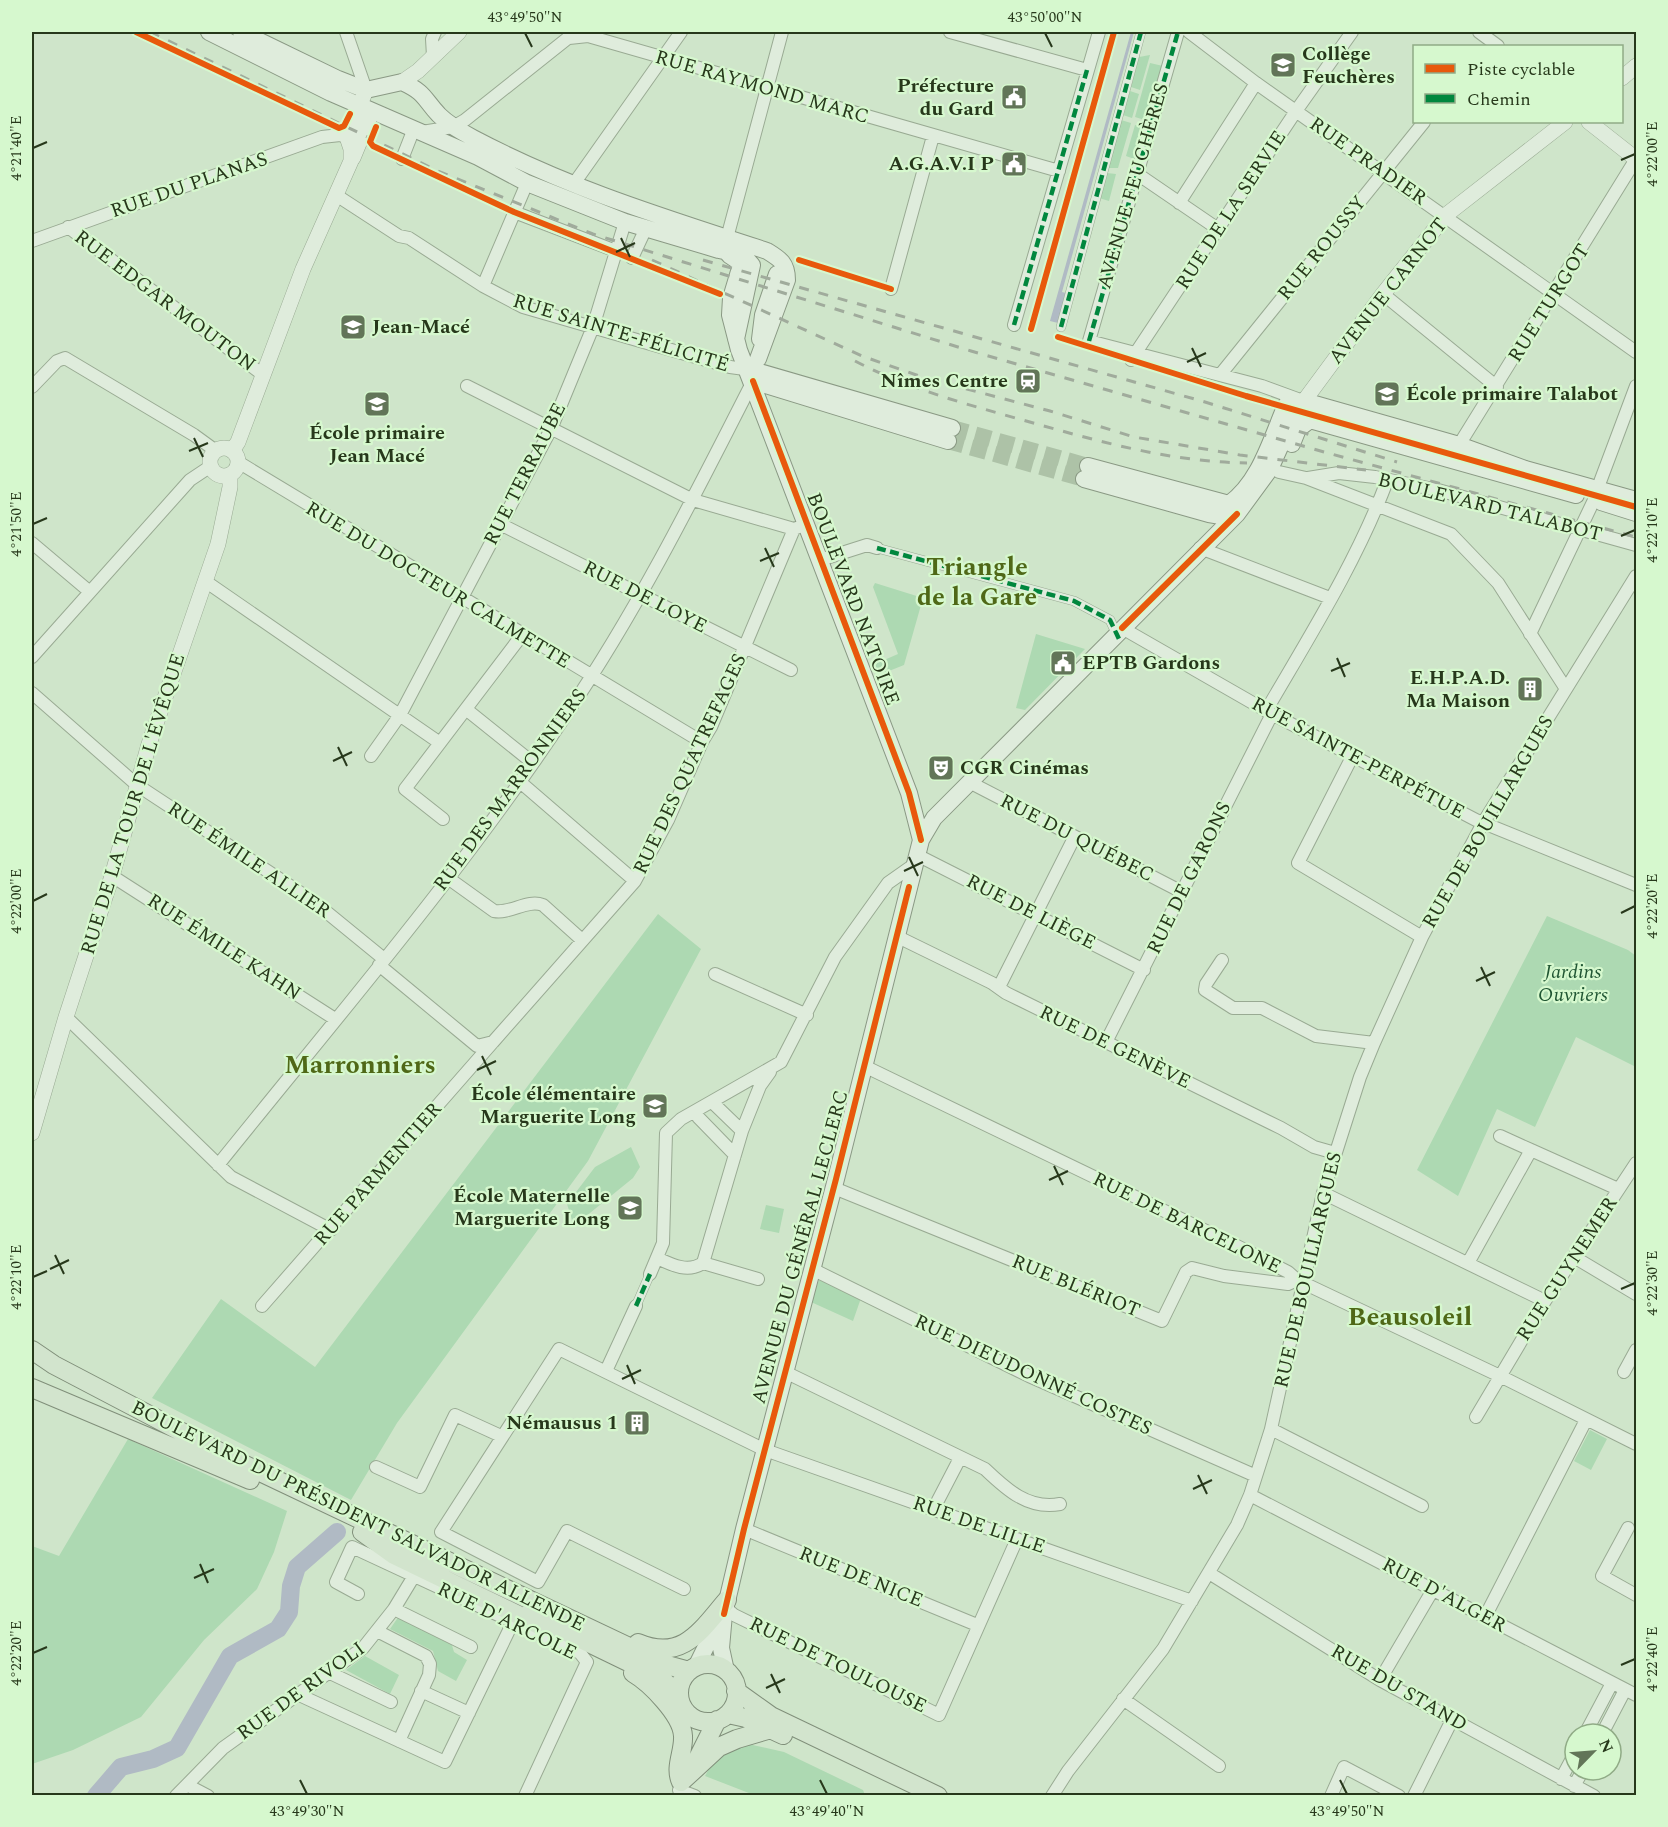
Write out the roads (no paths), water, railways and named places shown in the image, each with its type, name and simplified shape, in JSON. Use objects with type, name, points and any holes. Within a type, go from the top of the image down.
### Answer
[{"type":"main road","points":[[209,32],[415,132],[478,157],[527,183],[625,222],[723,244],[767,251],[781,260],[787,268],[787,280],[753,370],[950,434]]},
{"type":"main road","points":[[241,32],[339,80],[366,90],[395,86],[428,98],[437,113],[453,127],[532,169],[723,244],[743,255],[752,265],[736,339]]},
{"type":"main road","points":[[370,111],[395,86]]},
{"type":"main road","name":"BOULEVARD NATOIRE","points":[[723,244],[740,268],[731,300],[731,326],[753,370],[800,527],[820,560],[909,793],[918,853]]},
{"type":"main road","points":[[1086,473],[1221,516],[1233,509],[1254,476],[1286,405],[1304,401]]},
{"type":"main road","name":"BOULEVARD TALABOT","points":[[1304,401],[1459,445],[1595,495],[1636,513]]},
{"type":"main road","name":"AVENUE DU GÉNÉRAL LECLERC","points":[[1264,480],[1297,409],[1304,401]]},
{"type":"main road","name":"BOULEVARD TALABOT","points":[[1279,472],[1298,429],[1310,420],[1595,495],[1636,500]]},
{"type":"main road","name":"AVENUE DU GÉNÉRAL LECLERC","points":[[726,1671],[721,1648],[726,1608],[744,1529],[834,1188],[918,853],[934,818],[1119,633],[1200,548],[1233,509],[1264,480],[1279,472]]},
{"type":"main road","name":"BOULEVARD DU PRÉSIDENT SALVADOR ALLENDE","points":[[32,1350],[54,1365],[241,1463],[591,1630],[667,1665],[693,1669],[712,1664],[726,1671]]},
{"type":"main road","name":"BOULEVARD DU PRÉSIDENT SALVADOR ALLENDE","points":[[32,1388],[246,1478],[661,1678],[679,1696],[688,1713]]},
{"type":"main road","points":[[362,1532],[394,1556],[641,1678],[671,1710],[681,1728],[683,1737],[677,1773],[683,1791]]},
{"type":"main road","points":[[591,1630],[610,1631],[649,1648],[670,1650],[685,1645],[726,1608]]},
{"type":"main road","name":"AVENUE DU GÉNÉRAL LECLERC","points":[[693,1669],[726,1608]]},
{"type":"main road","points":[[679,1696],[681,1682],[693,1669]]},
{"type":"main road","points":[[726,1671],[736,1691],[771,1716],[938,1796]]},
{"type":"main road","points":[[683,1791],[695,1763],[722,1717],[735,1703],[736,1691]]},
{"type":"main road","points":[[683,1791],[691,1747],[688,1713]]},
{"type":"main road","points":[[688,1713],[702,1721],[722,1717],[771,1729],[910,1796]]},
{"type":"main road","points":[[683,1791],[719,1747],[771,1729]]},
{"type":"street","points":[[346,32],[366,90],[370,111],[347,137],[351,148],[351,161]]},
{"type":"street","points":[[434,56],[432,39],[435,32]]},
{"type":"street","points":[[395,86],[418,71],[459,32]]},
{"type":"street","points":[[573,185],[681,32]]},
{"type":"street","points":[[723,244],[782,32]]},
{"type":"street","points":[[950,32],[965,34],[1087,70]]},
{"type":"street","points":[[1014,325],[1099,32]]},
{"type":"street","name":"AVENUE FEUCHÈRES","points":[[1061,327],[1141,32]]},
{"type":"street","name":"AVENUE FEUCHÈRES","points":[[1089,341],[1178,32]]},
{"type":"street","name":"RUE PRADIER","points":[[1189,32],[1256,83],[1446,215],[1636,352]]},
{"type":"street","name":"RUE DE LA SERVIE","points":[[1134,356],[1296,111],[1352,32]]},
{"type":"street","points":[[1479,32],[1493,41]]},
{"type":"street","points":[[402,159],[415,132],[453,127],[573,35]]},
{"type":"street","name":"RUE RAYMOND MARC","points":[[573,35],[588,36],[766,89],[1059,171]]},
{"type":"street","points":[[1623,77],[1636,66]]},
{"type":"street","points":[[1179,203],[1256,83]]},
{"type":"street","name":"RUE DE LA TOUR DE L'ÉVÊQUE","points":[[32,1133],[66,1017],[112,876],[137,785],[218,544],[238,442],[303,268],[351,161],[370,111]]},
{"type":"street","name":"RUE ROUSSY","points":[[1220,375],[1423,123]]},
{"type":"street","name":"AVENUE CARNOT","points":[[1304,401],[1383,294],[1446,215],[1564,123]]},
{"type":"street","points":[[1590,123],[1636,159]]},
{"type":"street","name":"RUE DU PLANAS","points":[[32,241],[322,137],[340,135],[347,137]]},
{"type":"street","points":[[891,289],[933,136]]},
{"type":"street","name":"RUE TURGOT","points":[[1459,445],[1554,295],[1636,159]]},
{"type":"street","points":[[1136,173],[1218,229]]},
{"type":"street","points":[[483,286],[527,183]]},
{"type":"street","name":"RUE SAINTE-FÉLICITÉ","points":[[336,195],[483,286],[523,307],[730,367],[753,370]]},
{"type":"street","points":[[514,212],[616,251]]},
{"type":"street","name":"RUE TERRAUBE","points":[[371,756],[400,715],[551,429],[593,327],[625,222]]},
{"type":"street","name":"RUE EDGAR MOUTON","points":[[68,227],[262,374]]},
{"type":"street","points":[[632,258],[646,228]]},
{"type":"street","points":[[1383,294],[1497,387]]},
{"type":"street","name":"BOULEVARD TALABOT","points":[[1089,341],[1134,356],[1262,386],[1304,401]]},
{"type":"street","points":[[32,387],[57,362],[65,358],[194,435],[216,451]]},
{"type":"street","name":"RUE DES MARRONNIERS","points":[[218,1165],[448,878],[533,763],[642,596],[693,500],[753,370]]},
{"type":"street","points":[[467,386],[693,500],[800,527]]},
{"type":"street","points":[[1530,634],[1595,495],[1636,386]]},
{"type":"street","points":[[224,448],[233,462],[216,474],[211,466],[211,458],[216,451],[224,448]]},
{"type":"street","name":"RUE DU DOCTEUR CALMETTE","points":[[233,462],[702,742]]},
{"type":"street","points":[[32,654],[190,480],[211,466]]},
{"type":"street","points":[[1279,472],[1306,478],[1451,534],[1498,583],[1566,690]]},
{"type":"street","name":"BOULEVARD TALABOT","points":[[1306,478],[1340,472],[1438,490],[1636,545]]},
{"type":"street","name":"RUE DE GARONS","points":[[1106,1042],[1269,713],[1378,506],[1388,481]]},
{"type":"street","name":"RUE DE LOYE","points":[[500,524],[790,670]]},
{"type":"street","name":"RUE DES QUATREFAGES","points":[[493,1042],[635,880],[668,820],[800,527]]},
{"type":"street","points":[[32,543],[90,592]]},
{"type":"street","points":[[820,560],[867,545],[1074,601],[1110,620],[1119,633]]},
{"type":"street","points":[[1200,548],[1330,598]]},
{"type":"street","name":"RUE DE BOUILLARGUES","points":[[1052,1796],[1163,1649],[1237,1526],[1250,1495],[1271,1429],[1300,1281],[1323,1193],[1374,1043],[1422,938],[1483,823],[1636,576]]},
{"type":"street","points":[[205,581],[440,743]]},
{"type":"street","name":"RUE SAINTE-PERPÉTUE","points":[[1119,633],[1352,757],[1483,823],[1636,885]]},
{"type":"street","points":[[443,819],[405,789],[522,635]]},
{"type":"street","name":"RUE ÉMILE ALLIER","points":[[32,693],[137,785],[313,901],[382,962]]},
{"type":"street","points":[[467,710],[533,763]]},
{"type":"street","points":[[1352,757],[1299,863],[1422,938]]},
{"type":"street","points":[[519,781],[635,880]]},
{"type":"street","name":"RUE DU QUÉBEC","points":[[971,783],[1182,892]]},
{"type":"street","points":[[999,987],[1074,838]]},
{"type":"street","points":[[606,1371],[663,1243],[666,1133],[672,1125],[781,1062],[835,957],[888,883],[918,853]]},
{"type":"street","name":"RUE DE LIÈGE","points":[[918,853],[1144,969]]},
{"type":"street","name":"RUE ÉMILE KAHN","points":[[112,876],[335,1019]]},
{"type":"street","points":[[448,878],[494,911],[501,912],[537,903],[543,905],[582,940]]},
{"type":"street","name":"RUE DE GENÈVE","points":[[897,937],[1281,1128],[1297,1139],[1335,1153]]},
{"type":"street","points":[[1222,960],[1206,984],[1205,990],[1233,1008],[1258,1007],[1316,1036],[1374,1043]]},
{"type":"street","points":[[382,962],[477,1046],[493,1042]]},
{"type":"street","points":[[715,974],[807,1015]]},
{"type":"street","points":[[66,1017],[231,1176],[331,1230]]},
{"type":"street","name":"RUE PARMENTIER","points":[[262,1306],[331,1230],[493,1042]]},
{"type":"street","name":"RUE DE BARCELONE","points":[[864,1066],[1233,1244],[1288,1272],[1300,1281],[1500,1376],[1636,1444]]},
{"type":"street","points":[[657,1258],[684,1268],[695,1268],[703,1263],[742,1131],[760,1086],[772,1068]]},
{"type":"street","points":[[712,1102],[742,1131]]},
{"type":"street","points":[[698,1117],[735,1155]]},
{"type":"street","points":[[1500,1136],[1618,1189]]},
{"type":"street","points":[[1468,1263],[1531,1150]]},
{"type":"street","name":"RUE GUYNEMER","points":[[1476,1417],[1545,1301],[1636,1163]]},
{"type":"street","name":"RUE BLÉRIOT","points":[[834,1188],[1162,1321],[1186,1272],[1192,1268],[1224,1276],[1288,1284],[1300,1281]]},
{"type":"street","points":[[1323,1193],[1545,1301]]},
{"type":"street","points":[[1574,1257],[1636,1294]]},
{"type":"street","points":[[703,1263],[758,1279]]},
{"type":"street","name":"RUE DIEUDONNÉ COSTES","points":[[812,1269],[1029,1376],[1256,1476]]},
{"type":"street","name":"RUE DE LILLE","points":[[501,1436],[559,1349],[765,1450],[1192,1601]]},
{"type":"street","points":[[1624,1372],[1636,1350]]},
{"type":"street","points":[[784,1372],[986,1469],[1011,1495],[1047,1506],[1060,1504]]},
{"type":"street","points":[[376,1467],[420,1487],[455,1415],[501,1436],[441,1532],[538,1582],[567,1531],[684,1589]]},
{"type":"street","points":[[1485,1617],[1586,1420]]},
{"type":"street","points":[[1271,1429],[1422,1506]]},
{"type":"street","points":[[933,1510],[960,1458]]},
{"type":"street","name":"RUE D'ALGER","points":[[1250,1495],[1434,1588],[1631,1693]]},
{"type":"street","points":[[1628,1528],[1602,1576],[1636,1595]]},
{"type":"street","name":"RUE DE NICE","points":[[744,1529],[977,1625]]},
{"type":"street","name":"RUE DE TOULOUSE","points":[[726,1608],[734,1615],[939,1715],[1017,1539]]},
{"type":"street","name":"RUE D'ARCOLE","points":[[358,1594],[336,1582],[352,1547],[580,1653],[587,1662],[525,1796]]},
{"type":"street","name":"RUE DU STAND","points":[[1209,1573],[1380,1680],[1594,1796]]},
{"type":"street","name":"RUE DE RIVOLI","points":[[176,1796],[223,1748],[363,1648],[394,1609],[414,1576]]},
{"type":"street","points":[[1380,1680],[1434,1588]]},
{"type":"street","points":[[394,1609],[471,1647]]},
{"type":"street","points":[[297,1694],[445,1762],[513,1622]]},
{"type":"street","points":[[377,1631],[426,1656],[430,1664],[399,1741]]},
{"type":"street","points":[[328,1672],[391,1702]]},
{"type":"street","points":[[1591,1722],[1612,1683]]},
{"type":"street","points":[[421,1691],[469,1713]]},
{"type":"street","points":[[1610,1722],[1631,1693]]},
{"type":"street","points":[[1123,1699],[1219,1766]]},
{"type":"street","points":[[1414,1796],[1452,1720]]},
{"type":"street","points":[[1331,1796],[1344,1767],[1399,1796]]},
{"type":"street","points":[[1561,1779],[1563,1775]]},
{"type":"street","points":[[1574,1786],[1576,1782]]},
{"type":"street","points":[[187,1785],[208,1796]]},
{"type":"waterway","points":[[96,1796],[121,1767],[153,1759],[177,1748],[230,1656],[278,1629],[289,1612],[291,1586],[297,1567],[337,1532]]},
{"type":"tunnel","points":[[952,428],[1088,466]]},
{"type":"tunnel","points":[[948,441],[1084,479]]},
{"type":"railway","points":[[150,32],[438,171],[593,234],[971,351],[1324,452],[1636,537]]},
{"type":"railway","points":[[652,260],[862,356],[925,378],[1050,411],[1134,437],[1240,455],[1366,470]]},
{"type":"railway","points":[[703,260],[1205,402],[1397,462]]},
{"type":"railway","points":[[855,361],[935,394],[1075,435],[1189,459],[1247,463]]},
{"type":"place","name":"Collège Feuchères","points":[[1283,65]]},
{"type":"place","name":"Préfecture du Gard","points":[[1014,97]]},
{"type":"place","name":"A.G.A.V.I P","points":[[1014,164]]},
{"type":"place","name":"Jean-Macé","points":[[353,327]]},
{"type":"place","name":"Nîmes Centre","points":[[1028,381]]},
{"type":"place","name":"École primaire Talabot","points":[[1387,394]]},
{"type":"place","name":"École primaire Jean Macé","points":[[377,404]]},
{"type":"place","name":"EPTB Gardons","points":[[1063,663]]},
{"type":"place","name":"E.H.P.A.D. Ma Maison","points":[[1530,689]]},
{"type":"place","name":"CGR Cinémas","points":[[941,768]]},
{"type":"place","name":"École élémentaire Marguerite Long","points":[[655,1106]]},
{"type":"place","name":"École Maternelle Marguerite Long","points":[[630,1208]]},
{"type":"place","name":"Némausus 1","points":[[637,1423]]},
{"type":"district","name":"Triangle de la Gare","points":[[977,582]]},
{"type":"district","name":"Marronniers","points":[[360,1065]]},
{"type":"district","name":"Beausoleil","points":[[1410,1317]]},
{"type":"park label","name":"Jardins Ouvriers","points":[[1573,984]]}]
